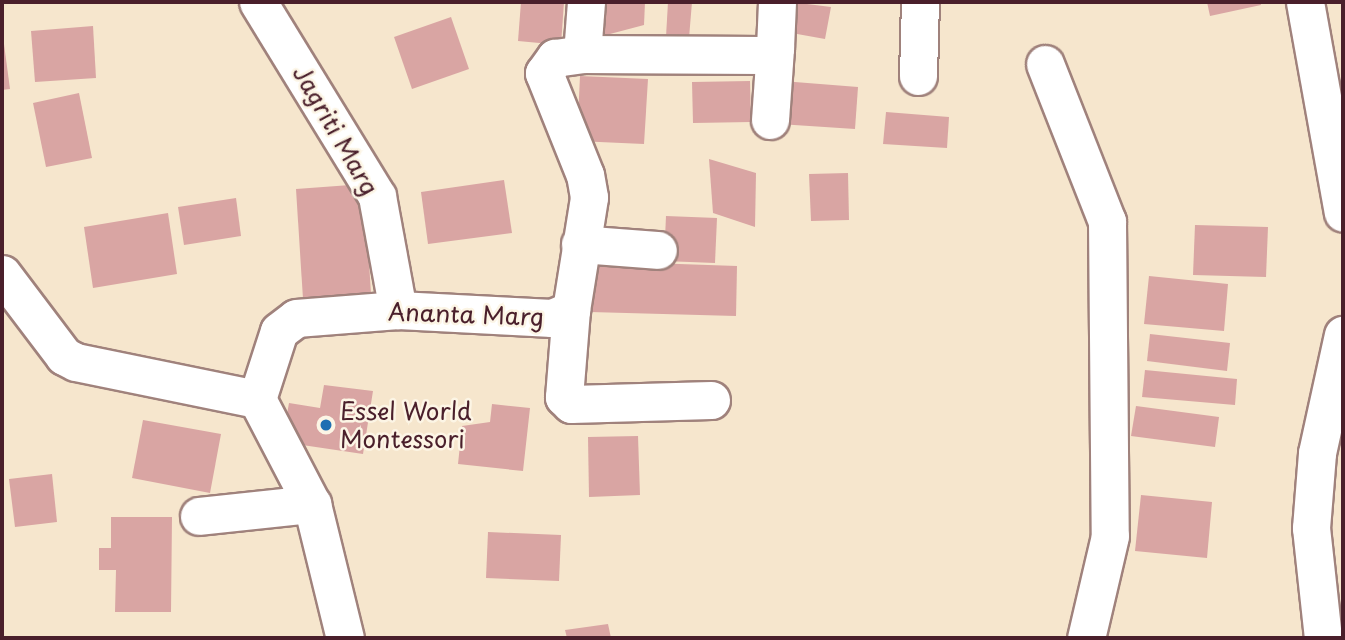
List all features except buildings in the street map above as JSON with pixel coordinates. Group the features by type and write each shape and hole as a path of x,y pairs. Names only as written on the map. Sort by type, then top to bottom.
{"street":[{"name":"Jagriti Marg","path":"258,2 377,196 398,310"},
{"path":"582,54 586,2"},
{"path":"770,120 778,2"},
{"path":"918,76 920,2"},
{"path":"1305,2 1343,213"},
{"name":"Ananta Marg","path":"257,399 279,331 296,318 398,310 552,318 571,310 588,187 544,73 555,58 582,54 745,56 763,55 775,48"},
{"path":"1045,64 1107,221 1110,536 1086,638"},
{"path":"580,244 658,250"},
{"path":"2,274 64,356 76,362 257,399 312,504 345,638"},
{"path":"571,310 562,383 564,397 571,404 711,400"},
{"path":"1323,638 1311,528 1317,453 1343,335"},
{"path":"199,516 312,504"}],"place":[{"name":"Essel World Montessori","path":"326,425"}]}
